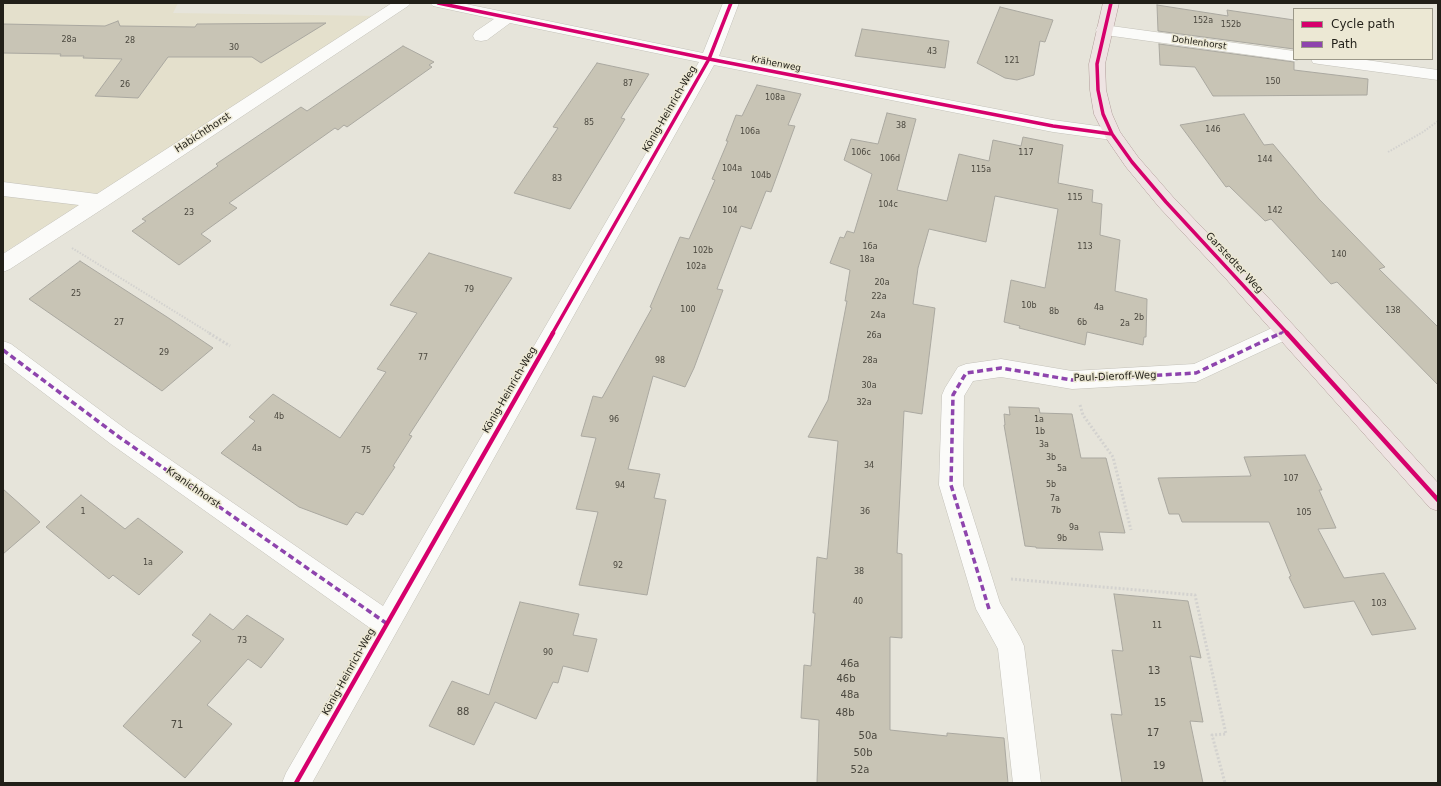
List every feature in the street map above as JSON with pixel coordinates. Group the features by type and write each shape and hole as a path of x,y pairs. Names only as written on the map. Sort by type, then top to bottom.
{"main road":[{"name":"Garstedter Weg","path":"1111,3 1097,64 1098,90 1103,114 1112,134 1132,162 1166,202 1438,500"}],"street":[{"name":"Habichthorst","path":"3,264 403,3"},
{"name":"Krähenweg","path":"438,3 709,59 1072,130 1112,134"},
{"name":"König-Heinrich-Weg","path":"296,783 709,59 731,3"},
{"path":"481,36 507,17"},
{"name":"Dohlenhorst","path":"1104,30 1293,56"},
{"path":"1326,60 1438,75"},
{"path":"3,189 100,201"},
{"name":"Paul-Dieroff-Weg","path":"1027,783 1011,646 989,609 951,485 953,395 966,373 1001,368 1072,380 1196,373 1285,331"},
{"name":"Kranichhorst","path":"3,350 119,437 386,624"}],"path":[{"path":"1388,152 1438,122"},
{"path":"49,234 230,346"},
{"path":"1072,380 1083,414 1113,457 1132,530"},
{"path":"978,576 1195,595 1226,734 1212,735 1225,783"}],"shaded area":[{"path":"3,3 178,3 173,13 380,16 3,253"}],"building":[{"path":"1157,5 1228,16 1227,10 1293,20 1293,49 1158,31"},
{"path":"1000,7 1053,20 1045,42 1040,41 1034,75 1017,80 1005,78 977,63"},
{"path":"118,21 120,26 195,27 197,24 326,23 261,63 252,57 168,57 138,98 95,96 122,59 60,56 61,54 3,53 3,24 105,26"},
{"path":"862,29 949,41 945,68 855,56"},
{"path":"1159,44 1294,62 1294,70 1368,79 1367,95 1213,96 1195,67 1160,65"},
{"path":"403,46 434,62 429,65 432,67 347,127 344,125 338,130 335,128 229,203 237,208 201,234 211,241 179,265 132,231 146,221 142,219 218,166 216,164 301,107 307,111"},
{"path":"597,63 649,74 621,118 625,119 570,209 514,193 558,128 553,127"},
{"path":"757,85 801,94 788,125 795,126 771,192 766,191 751,229 741,226 717,289 723,290 694,368 685,387 653,376 628,469 660,474 654,498 666,500 647,595 579,585 598,512 576,509 596,438 581,436 593,396 602,398 652,308 650,307 680,237 689,239 715,180 712,179 728,141 726,141 736,115 742,116"},
{"path":"887,113 916,119 897,190 947,201 959,154 989,161 993,140 1021,146 1023,137 1063,145 1058,183 1093,190 1092,202 1102,204 1100,235 1120,240 1115,291 1147,299 1146,337 1144,337 1143,345 1087,332 1085,345 1019,328 1020,326 1004,322 1011,280 1045,288 1058,209 995,196 986,242 929,229 918,268 913,304 935,308 922,414 904,411 897,553 902,554 902,638 890,637 890,730 947,736 947,733 1004,738 1008,783 817,783 819,720 801,718 804,665 811,666 817,557 827,559 838,441 808,437 828,400 847,301 845,301 850,270 830,263 840,237 844,238 847,231 854,233 872,174 844,160 851,139 878,144"},
{"path":"1244,114 1264,145 1273,144 1319,199 1385,267 1379,269 1438,327 1438,385 1337,282 1331,284 1271,219 1265,221 1229,186 1226,187 1180,125"},
{"path":"429,253 512,278 409,435 412,436 393,466 395,467 363,515 356,512 347,525 299,507 221,453 255,421 249,417 273,394 340,438 386,372 377,369 417,313 390,305"},
{"path":"80,261 213,348 162,391 29,299"},
{"path":"1009,407 1039,408 1040,413 1072,414 1081,458 1106,458 1125,533 1099,532 1103,550 1036,548 1025,546 1004,425 1004,414 1010,415"},
{"path":"1305,455 1322,490 1319,490 1336,528 1318,529 1344,578 1384,573 1416,629 1372,635 1354,601 1304,608 1289,577 1291,576 1269,522 1182,522 1179,514 1169,514 1158,478 1251,476 1244,457"},
{"path":"3,489 40,522 3,554"},
{"path":"81,495 125,529 138,518 183,552 139,595 113,575 109,579 46,527"},
{"path":"1114,594 1188,601 1201,658 1190,656 1203,722 1190,721 1203,783 1122,783 1111,714 1122,715 1112,650 1123,651"},
{"path":"520,602 579,614 573,635 597,639 588,672 563,666 558,683 553,682 536,719 495,702 474,745 429,726 452,681 489,695"},
{"path":"210,614 233,630 247,615 284,639 261,668 248,659 207,705 232,724 185,778 123,726 201,641 192,635"}],"marked path":[{"path":"989,609 951,485 953,395 966,373 1001,368 1072,380 1196,373 1285,331"},
{"path":"3,350 119,437 386,623"}],"cycle path":[{"path":"438,3 709,59 1053,126 1112,134"},
{"path":"296,783 709,59 731,3"},
{"path":"1111,3 1097,64 1098,90 1103,114 1112,134 1132,162 1166,202 1234,274 1438,500"}]}
